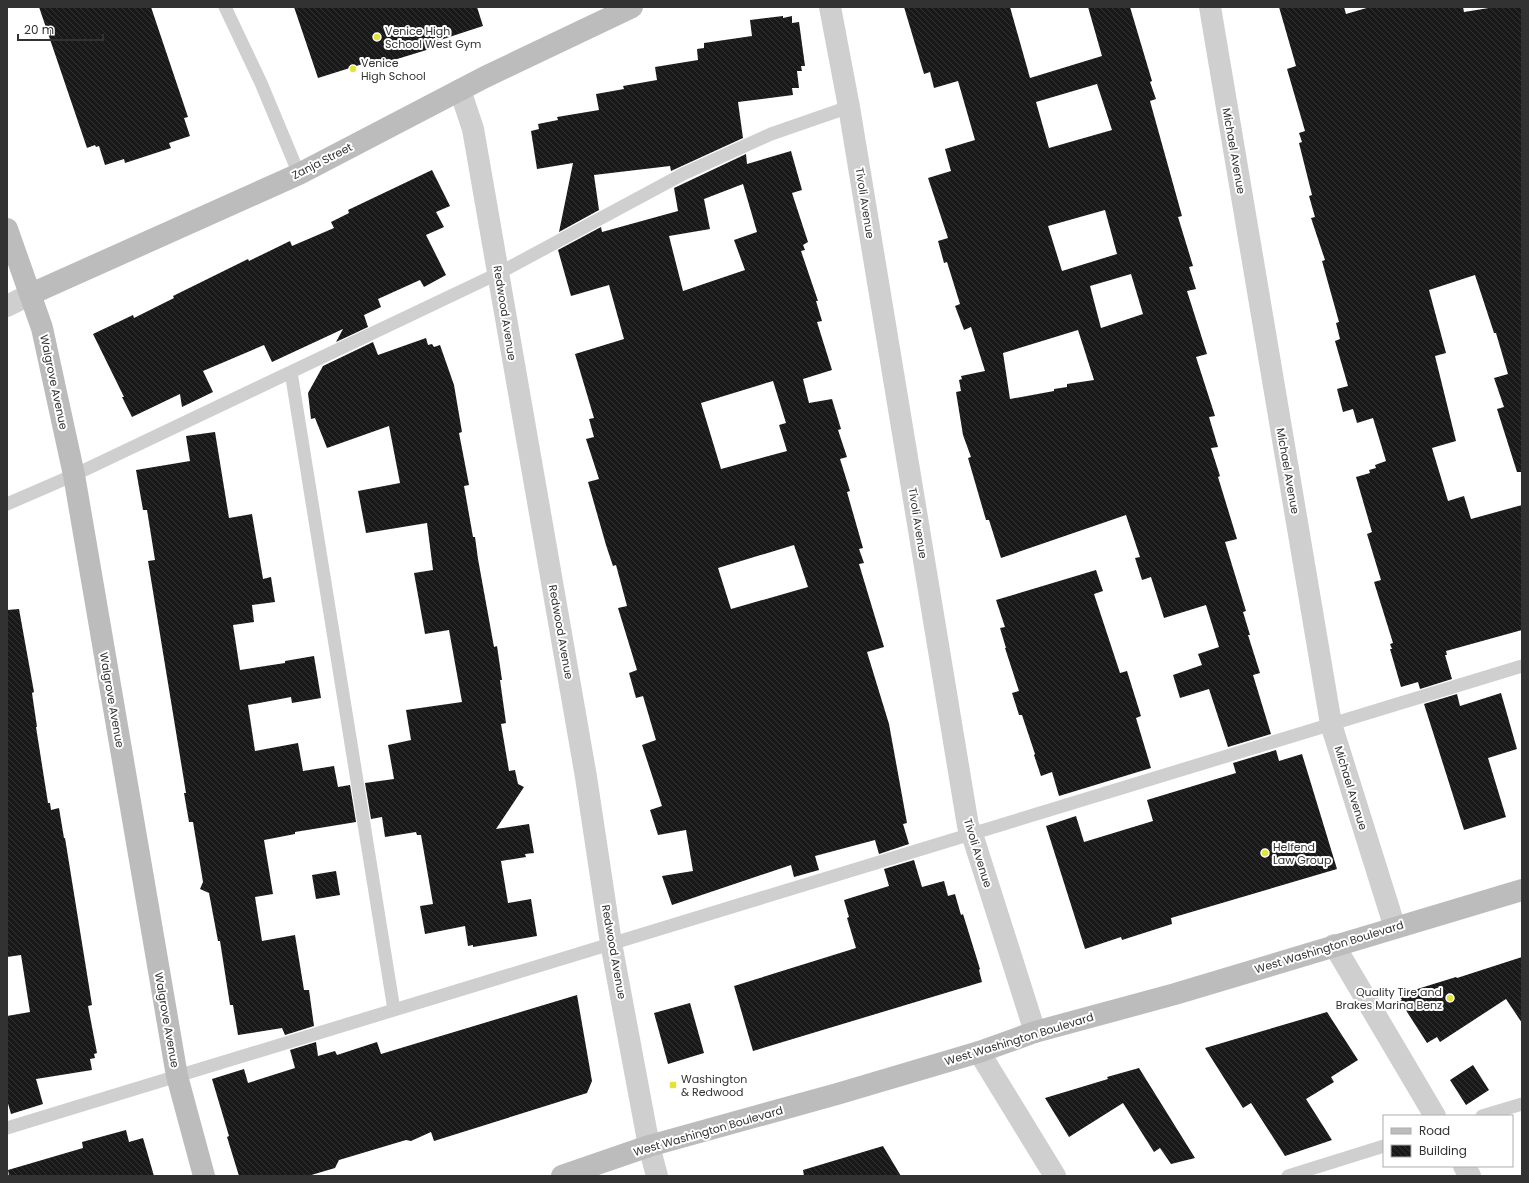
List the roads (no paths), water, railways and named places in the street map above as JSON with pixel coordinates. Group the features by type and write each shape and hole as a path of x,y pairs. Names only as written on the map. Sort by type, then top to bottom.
{"street":[{"name":"Zanja Street","path":"7,306 299,174 460,90 632,7"},
{"name":"Tivoli Avenue","path":"830,7 849,107 968,826 972,834 1035,1032"},
{"name":"Michael Avenue","path":"1210,7 1331,724 1395,928"},
{"name":"Redwood Avenue","path":"460,90 473,129 586,777 611,943 649,1146 657,1176"},
{"name":"Walgrove Avenue","path":"7,228 42,328 74,475 177,1076 204,1176"},
{"name":"West Washington Boulevard","path":"562,1176 649,1146 838,1094 979,1052 1035,1032 1175,994 1334,945 1522,890"},
{"path":"1334,945 1434,1115"},
{"path":"979,1052 1055,1176"},
{"path":"1465,1167 1470,1176"}],"lane":[{"path":"225,7 261,83 299,174"},
{"path":"7,504 74,475 499,273 684,174 771,134 849,107"},
{"path":"291,372 394,1010"},
{"path":"7,1128 1522,666"},
{"path":"1485,1115 1522,1104"},
{"path":"1288,1176 1383,1146"}],"place":[{"name":"Venice High School West Gym","path":"377,37"},
{"name":"Venice High School","path":"353,69"},
{"name":"Helfend Law Group","path":"1265,853"},
{"name":"Quality Tire and Brakes Marina Benz","path":"1450,998"},
{"name":"Washington & Redwood","path":"673,1085"}]}
